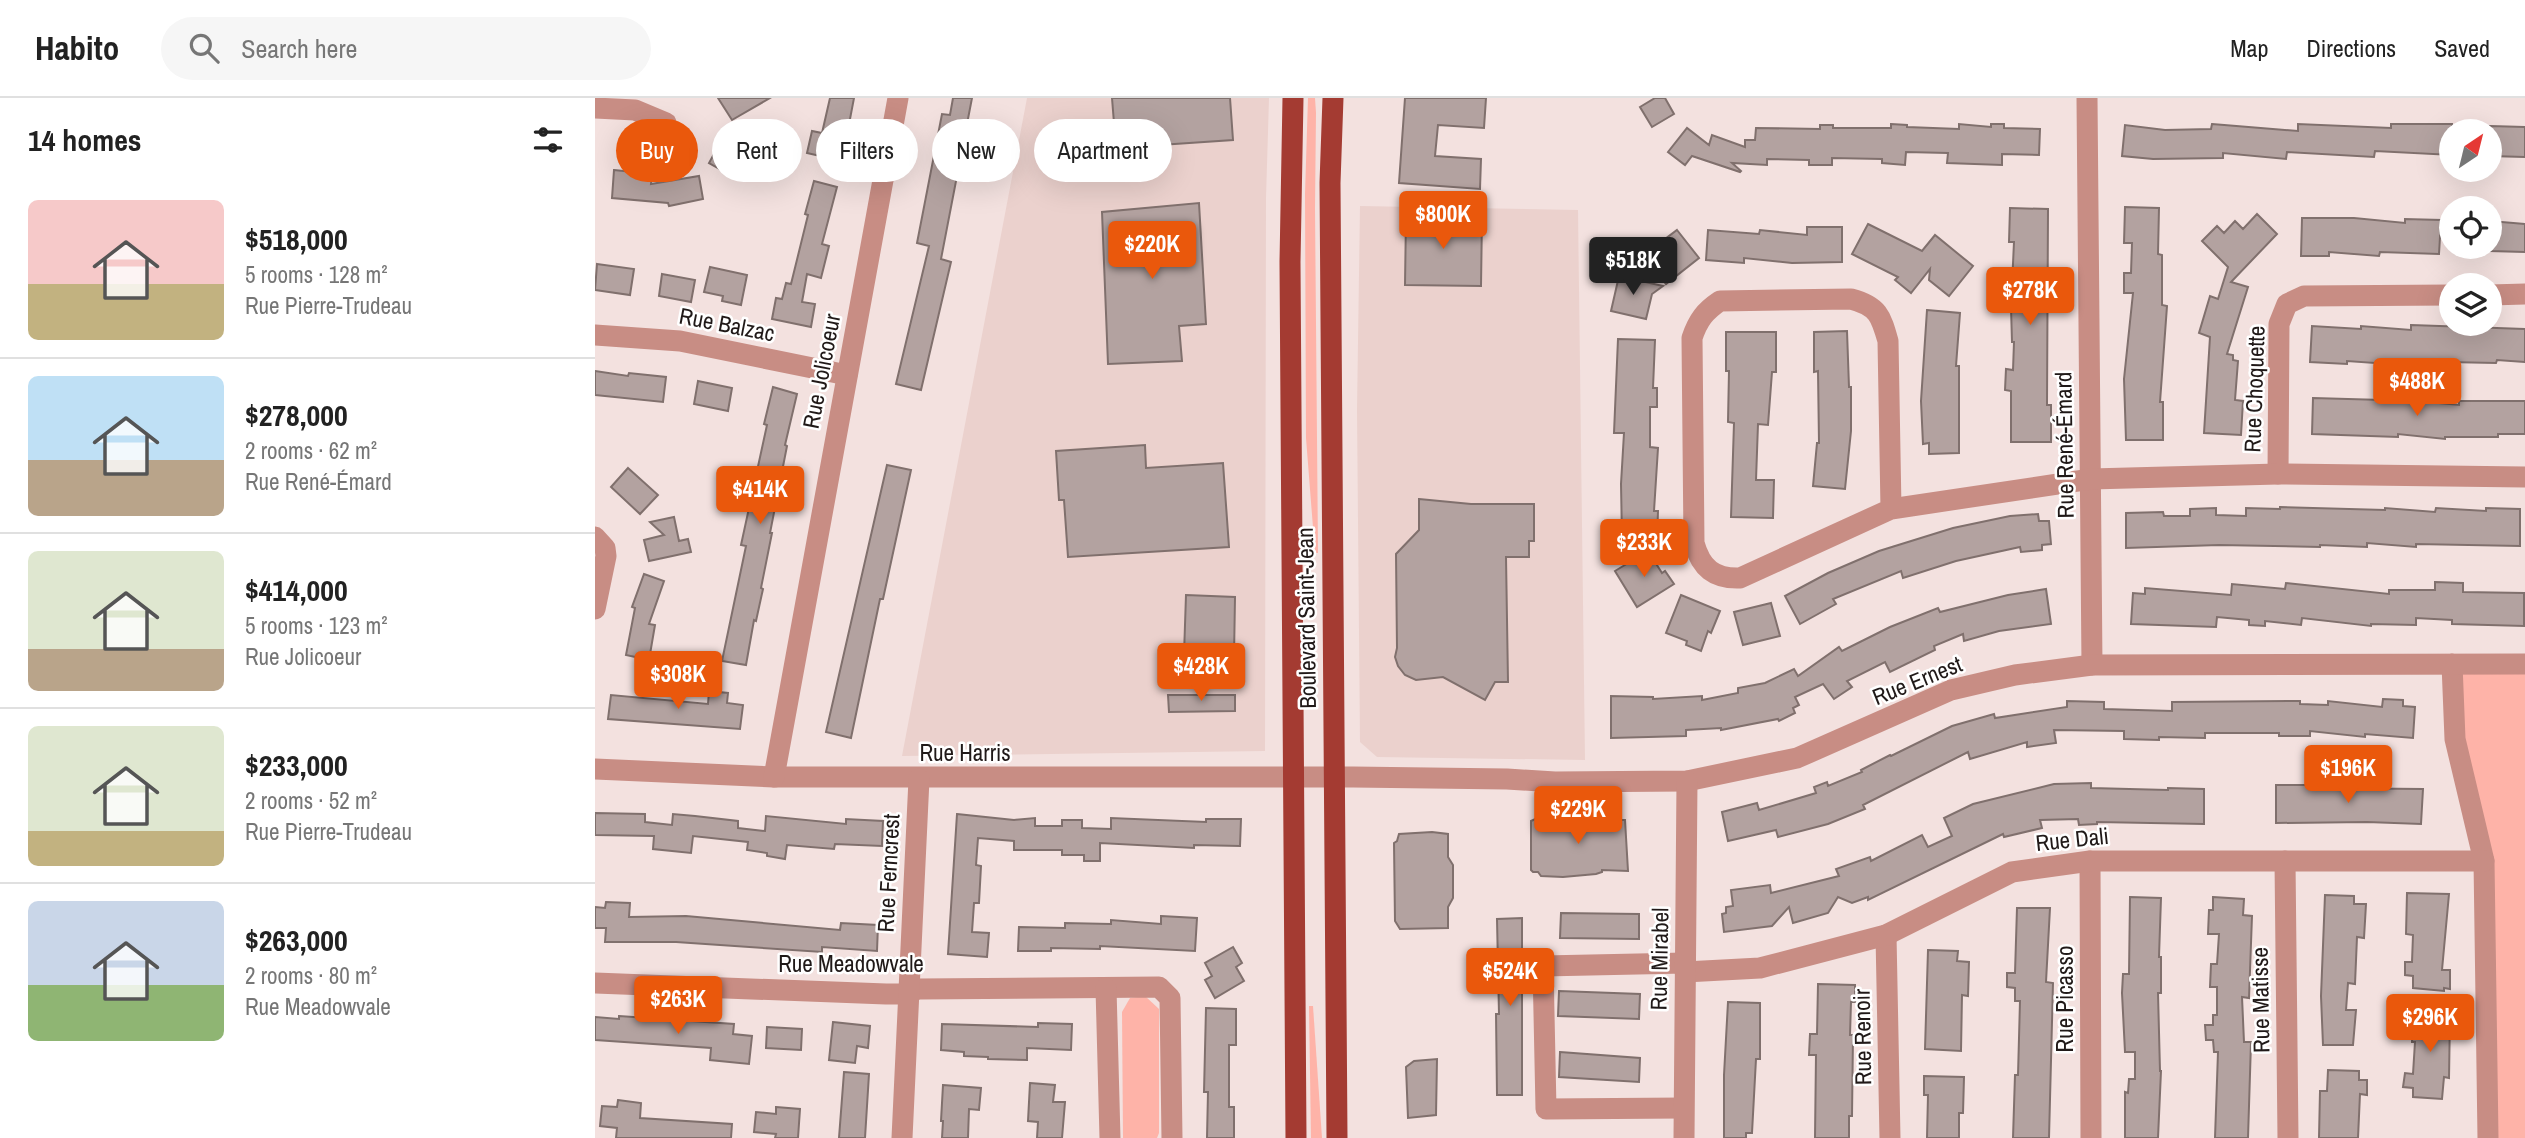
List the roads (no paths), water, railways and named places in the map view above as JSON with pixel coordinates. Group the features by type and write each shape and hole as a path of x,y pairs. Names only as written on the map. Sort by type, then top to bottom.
{"main road":[{"name":"Boulevard Saint-Jean","path":"1293,98 1290,287 1296,1138"},
{"name":"Boulevard Saint-Jean","path":"1333,98 1329,183 1337,1138"}],"street":[{"name":"Rue Jolicoeur","path":"774,777 898,98"},
{"name":"Rue René-Émard","path":"2087,98 2092,665"},
{"path":"595,108 635,110 658,119"},
{"name":"Rue Choquette","path":"2278,474 2279,324 2287,304 2304,296 2439,295"},
{"path":"2502,295 2525,295"},
{"name":"Rue Choquette","path":"1891,509 1888,341 1881,317 1868,304 1851,299 1720,301 1706,310 1697,323 1692,338 1693,509 1698,558 1709,570 1723,578 1740,578 1891,509 2091,479 2278,474 2525,477"},
{"name":"Rue Balzac","path":"595,335 680,341 847,374"},
{"path":"595,537 605,548 606,556 598,580 595,609"},
{"path":"2452,664 2455,739 2484,861 2488,1138"},
{"name":"Rue Ernest","path":"1335,778 1507,779 1555,782 1687,781 1797,758 1951,690 2015,675 2092,665 2525,664"},
{"name":"Rue Harris","path":"595,769 774,777 919,779 1335,778"},
{"name":"Rue Ferncrest","path":"902,1138 919,779"},
{"name":"Rue Mirabel","path":"1684,1138 1687,781"},
{"name":"Rue Dali","path":"1683,1108 1546,1109 1543,966 1760,968 1886,935 2012,872 2090,860 2484,861"},
{"name":"Rue Picasso","path":"2090,860 2091,1138"},
{"name":"Rue Matisse","path":"2285,861 2288,1138"},
{"name":"Rue Renoir","path":"1886,935 1890,1138"},
{"name":"Rue Meadowvale","path":"595,983 886,994 919,989 1159,987 1170,998 1172,1138"},
{"path":"1106,988 1109,1138"}]}
